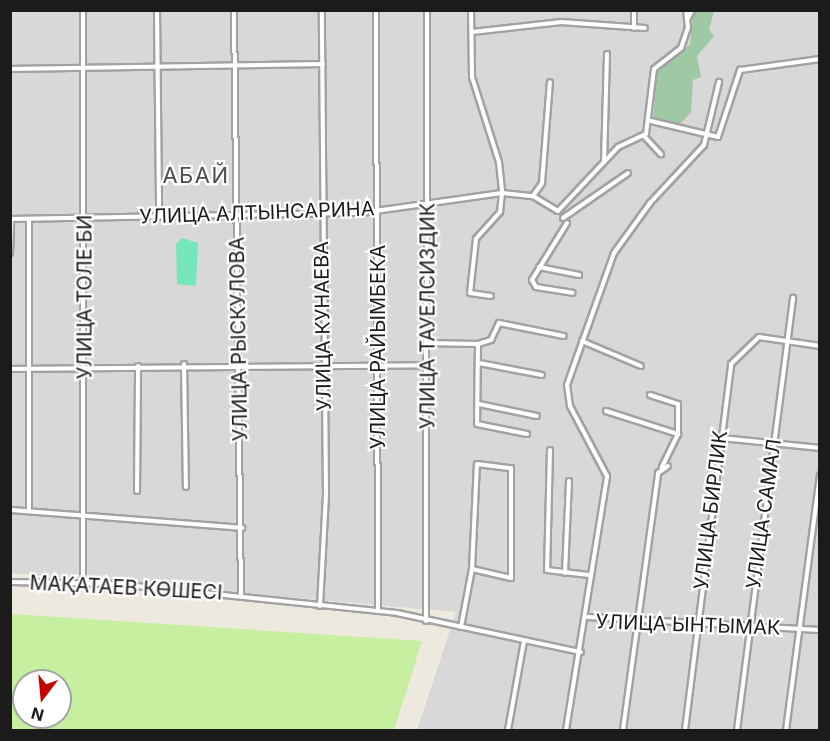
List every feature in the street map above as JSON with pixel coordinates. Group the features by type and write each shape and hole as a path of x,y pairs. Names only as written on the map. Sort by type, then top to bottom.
{"street":[{"name":"УЛИЦА ТОЛЕ БИ","path":"83,10 85,218 83,584"},
{"path":"157,10 159,216"},
{"name":"УЛИЦА РЫСКУЛОВА","path":"234,10 242,528 241,596"},
{"name":"УЛИЦА КУНАЕВА","path":"320,606 326,505 323,366 322,10"},
{"name":"УЛИЦА РАЙЫМБЕКА","path":"376,10 378,611"},
{"name":"УЛИЦА ТАУЕЛСИЗДИК","path":"426,621 427,10"},
{"path":"471,10 472,77 499,162 502,193 500,212 476,239 470,295 491,297"},
{"path":"634,10 634,28"},
{"path":"686,10 687,19"},
{"path":"605,163 618,147 644,136 651,121 654,69 681,48 687,19 692,10"},
{"path":"472,32 561,22 645,28"},
{"path":"605,163 607,54"},
{"path":"651,121 722,136 740,70 819,59"},
{"path":"10,69 323,64"},
{"path":"533,196 542,183 550,82"},
{"path":"588,617 589,576 607,476 566,396 582,341 614,253 650,203 700,151 707,134 719,82"},
{"path":"644,136 661,154"},
{"name":"УЛИЦА АЛТЫНСАРИНА","path":"11,219 236,213 322,214 377,211 502,193 533,196 564,209 605,163"},
{"path":"563,218 628,173"},
{"path":"10,253 11,219"},
{"path":"29,219 29,511"},
{"path":"567,223 532,280 536,287 573,293"},
{"path":"539,267 579,275"},
{"name":"УЛИЦА САМАЛ","path":"737,730 794,298"},
{"path":"427,343 478,344 491,340 499,323 564,336"},
{"name":"УЛИЦА БИРЛИК","path":"685,730 731,364 759,338 789,341"},
{"path":"582,341 641,366"},
{"path":"789,341 819,346"},
{"path":"478,344 477,424 527,434"},
{"path":"10,369 239,363 323,366 428,365"},
{"path":"479,363 542,375"},
{"path":"184,364 186,487"},
{"path":"137,491 138,365"},
{"path":"623,730 662,468 678,434 678,404 651,395"},
{"path":"478,404 537,416"},
{"path":"606,411 678,434"},
{"path":"721,438 819,448"},
{"path":"550,450 547,570 589,576"},
{"path":"461,627 472,569 477,464 512,468 512,578 472,569"},
{"path":"662,468 668,466"},
{"path":"786,730 819,475"},
{"path":"565,573 569,481"},
{"path":"10,510 85,513 242,528"},
{"name":"МАҚАТАЕВ КӨШЕСІ","path":"10,582 83,584 241,596 378,611 580,652"},
{"name":"УЛИЦА ЫНТЫМАК","path":"566,730 588,617 819,630"},
{"path":"508,730 524,641"}],"shaded area":[{"name":"АБАЙ","path":"10,11 819,11 819,730 417,730 456,612 11,573"}],"green space":[{"path":"694,11 714,11 709,30 714,36 697,56 701,77 693,80 691,112 679,125 653,120 657,73 690,44"},
{"path":"182,238 198,243 196,286 177,284 176,244"},
{"path":"11,614 422,641 394,730 11,730"}],"district":[{"name":"АБАЙ","path":"196,176"}]}
